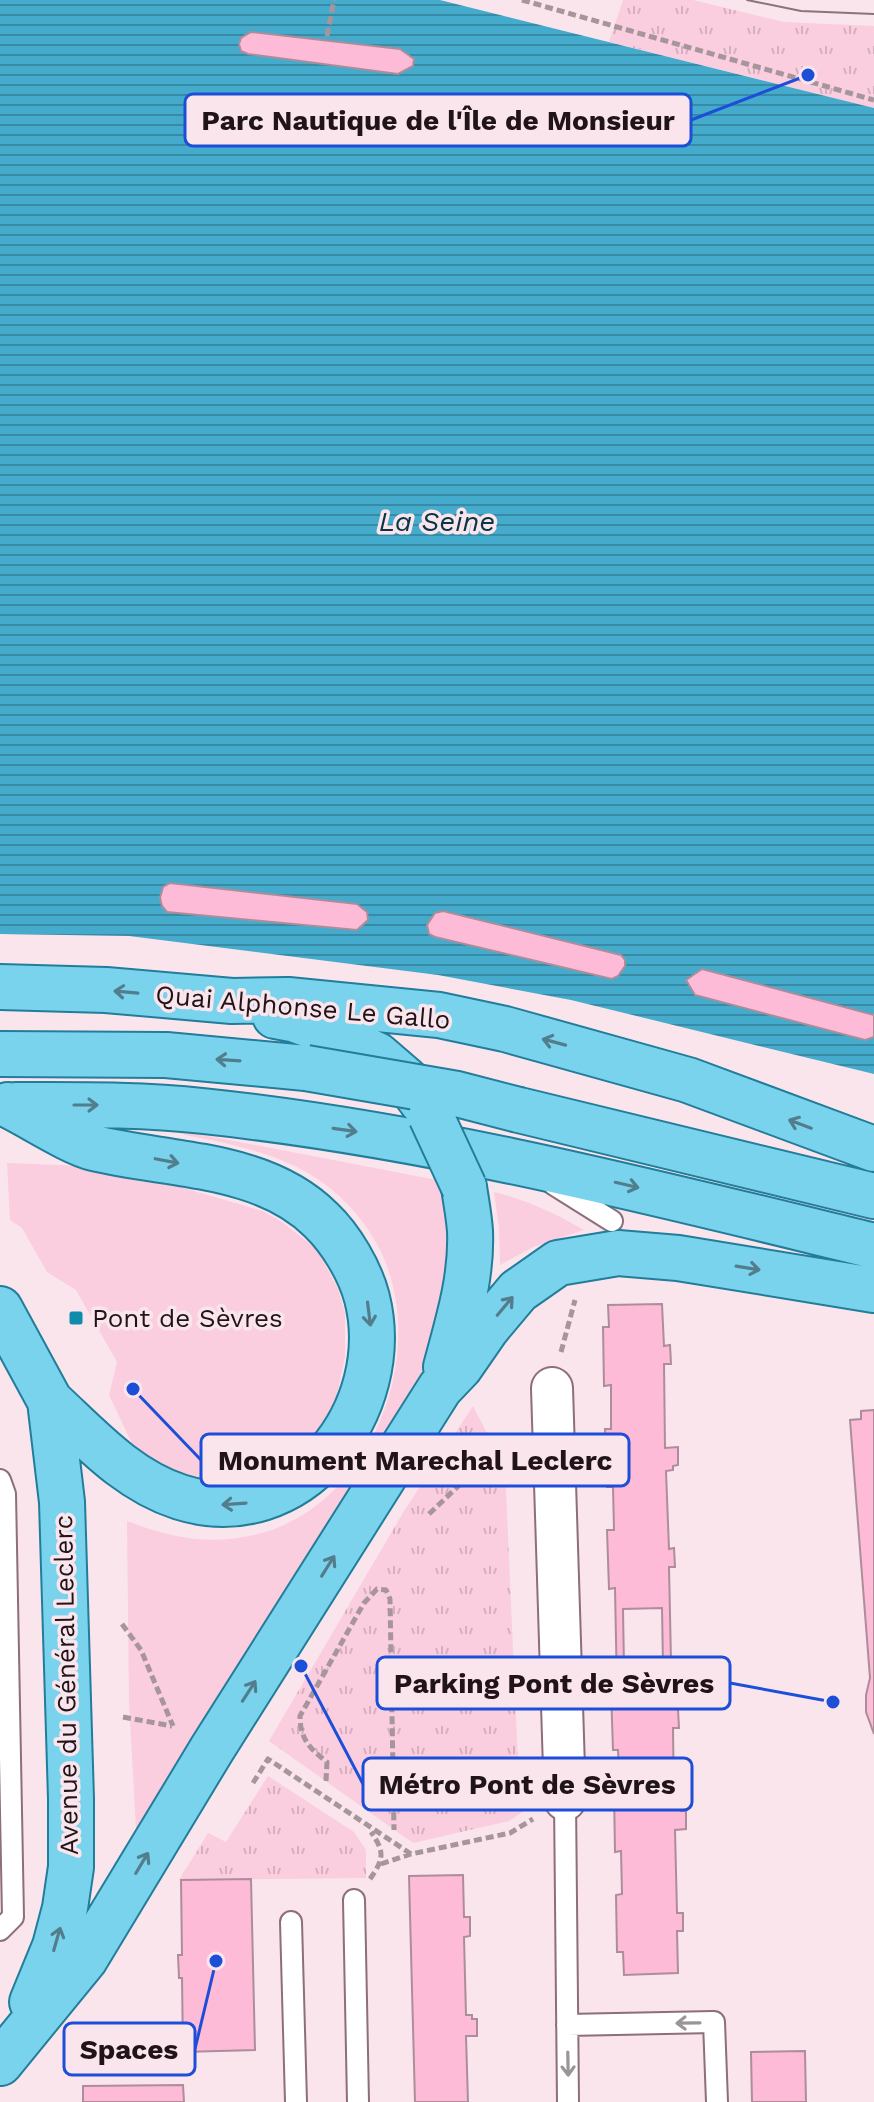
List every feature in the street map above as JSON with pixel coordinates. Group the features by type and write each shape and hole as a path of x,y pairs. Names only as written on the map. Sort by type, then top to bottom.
{"main road":[{"name":"Quai Alphonse Le Gallo","path":"0,987 106,990 232,1001 288,1000 439,1015 505,1029 688,1080 874,1149"},
{"path":"232,1001 263,1014 296,1020 323,1030 377,1055 406,1080 476,1171 469,1269 463,1306 440,1388"},
{"path":"0,1054 166,1055 306,1068 457,1094 874,1196"},
{"path":"50,1401 120,1466 165,1492 204,1503 230,1505 271,1497 309,1473 329,1453 355,1414 370,1362 371,1330 367,1297 356,1270 339,1243 322,1220 297,1200 243,1177 91,1148 8,1105 129,1105 202,1111 401,1138 476,1171 636,1187 874,1246"},
{"path":"0,2061 85,1959 204,1762 440,1388 460,1367 518,1291 558,1263 618,1253 678,1258 874,1290"},
{"name":"Avenue du Général Leclerc","path":"0,1309 50,1401 62,1502 71,1799 71,1867 55,1946 28,2010 0,2061"}],"street":[{"path":"552,1388 565,1800"}],"lane":[{"path":"476,1171 523,1167 612,1221"},
{"path":"0,1480 5,1494 13,1917 0,1930"},
{"path":"565,1800 568,2102"},
{"path":"354,1900 358,2102"},
{"path":"291,1922 296,2102"},
{"path":"567,2025 714,2022 717,2102"}],"path":[{"path":"327,36 334,0"},
{"path":"522,0 874,100"},
{"path":"552,1388 575,1299"},
{"path":"429,1514 496,1450"},
{"path":"326,1781 327,1762 309,1748 300,1731 300,1716 364,1603 377,1589 386,1590 390,1599 394,1830"},
{"path":"122,1624 141,1650 173,1726"},
{"path":"123,1717 173,1726 185,1733"},
{"path":"253,1783 268,1759 411,1854"},
{"path":"354,1900 381,1864 411,1854 510,1833 565,1800"},
{"path":"368,1828 381,1847 381,1864"}],"green space":[{"path":"623,0 693,0 784,22 874,26 874,108 609,42"},
{"path":"172,1129 442,1181 453,1243 445,1306 418,1384 198,1740 136,1828 129,1704 127,1521 175,1536 207,1540 258,1534 300,1517 336,1488 364,1452 385,1409 396,1363 398,1317 389,1272 369,1231 354,1211 321,1181 283,1161"},
{"path":"7,1163 82,1166 145,1177 263,1211 317,1249 338,1289 345,1313 345,1357 336,1399 325,1421 298,1453 263,1477 196,1487 136,1452 109,1395 117,1362 76,1290 47,1272 22,1228 10,1220"},
{"path":"494,1192 540,1208 584,1230 533,1247 500,1265"},
{"path":"473,1406 505,1468 519,1784 542,1799 509,1821 413,1843 269,1741 404,1511"},
{"path":"268,1776 354,1832 366,1850 366,1878 179,1880 208,1833 226,1842"}],"water":[{"name":"La Seine","path":"0,0 440,0 874,108 874,1074 571,1000 438,975 129,936 0,934"}],"building":[{"path":"251,32 400,49 414,59 413,66 398,74 248,54 241,51 239,44 241,38"},
{"path":"170,883 357,904 367,912 368,920 357,930 167,912 160,898 163,887"},
{"path":"443,911 621,955 625,966 612,979 435,937 429,934 427,925 435,913"},
{"path":"702,969 874,1015 874,1037 865,1040 695,995 686,980"},
{"path":"662,1304 664,1346 670,1345 671,1364 664,1364 665,1448 678,1447 678,1465 666,1471 669,1549 674,1548 675,1567 669,1567 672,1709 678,1709 679,1728 673,1728 674,1807 686,1811 686,1829 675,1830 677,1913 683,1913 683,1931 677,1931 678,1973 624,1975 623,1952 617,1952 616,1895 622,1894 621,1851 615,1852 614,1792 620,1792 618,1750 613,1750 611,1691 617,1691 615,1588 609,1589 607,1530 614,1530 613,1487 607,1487 605,1429 611,1429 611,1385 604,1386 603,1327 609,1327 608,1305","holes":["662,1608 663,1666 624,1668 623,1609"]},
{"path":"874,1410 874,1734 866,1712 870,1678 850,1420 861,1419 861,1411"},
{"path":"463,1875 464,1917 470,1917 470,1936 464,1937 466,2015 477,2019 477,2036 466,2036 468,2102 415,2102 409,1876"},
{"path":"251,1879 255,2050 183,2052 182,1978 179,1978 178,1955 182,1955 181,1880"},
{"path":"805,2051 806,2102 752,2102 751,2052"},
{"path":"183,2085 184,2102 83,2102 83,2086"}],"tram line":[{"path":"747,0 801,11 874,14"}],"place":[{"name":"Parc Nautique de l'Île de Monsieur","path":"808,75"},
{"name":"Pont de Sèvres","path":"76,1318"},
{"name":"Monument Marechal Leclerc","path":"133,1389"},
{"name":"Métro Pont de Sèvres","path":"301,1666"},
{"name":"Parking Pont de Sèvres","path":"833,1702"},
{"name":"Spaces","path":"216,1961"}]}
